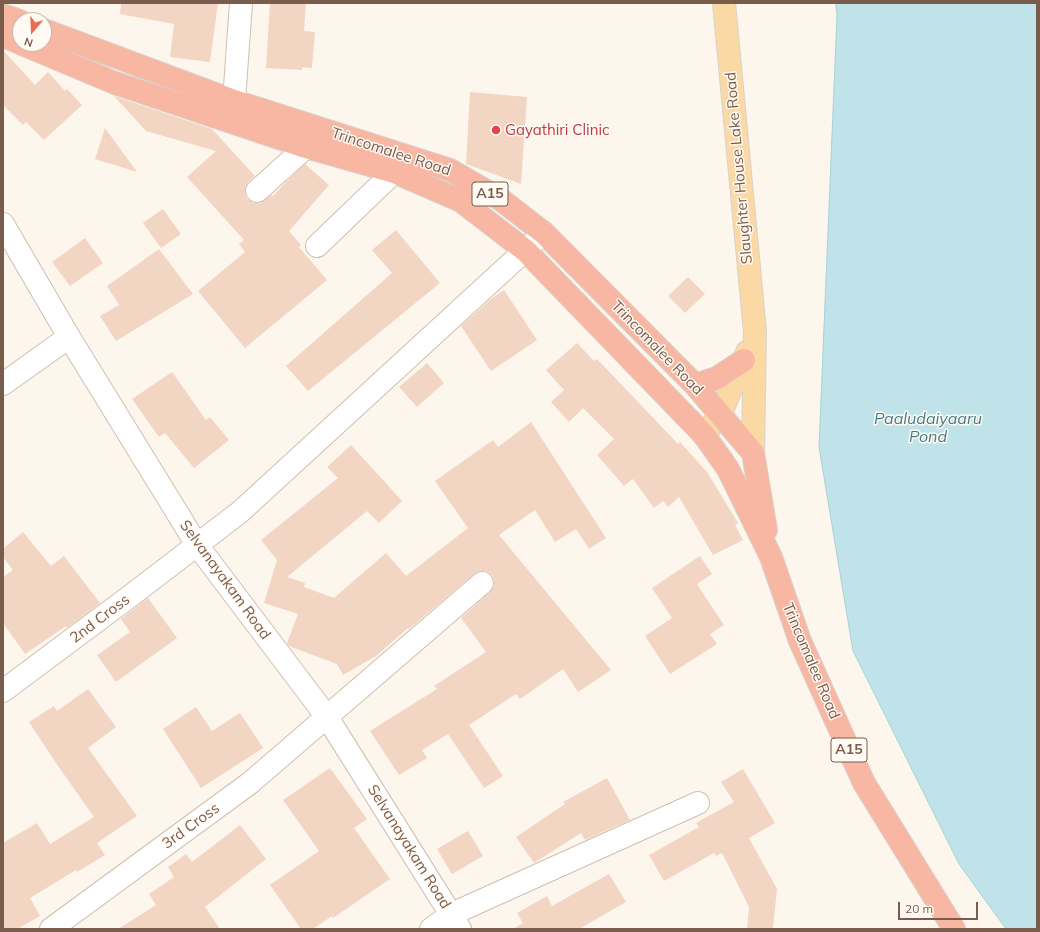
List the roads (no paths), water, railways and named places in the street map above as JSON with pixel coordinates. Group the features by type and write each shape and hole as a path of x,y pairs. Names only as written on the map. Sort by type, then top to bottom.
{"highway":[{"name":"Trincomalee Road","path":"52,33 234,101 450,170 500,199 544,233 695,385 752,453 771,557"},
{"name":"Trincomalee Road","path":"40,52 115,83 306,147 394,172 461,201 526,251 704,435 728,469 771,557 800,641 864,782 954,929"},
{"path":"695,385 717,378 744,360"}],"main road":[{"name":"Slaughter House Lake Road","path":"724,3 755,332 752,453"},
{"name":"Slaughter House Lake Road","path":"704,435 720,415 755,332"}],"street":[{"path":"234,101 241,3"},
{"path":"257,191 306,147"},
{"path":"317,246 394,172"},
{"name":"Selvanayakam Road","path":"3,224 69,337 197,545 327,717 456,921"},
{"name":"2nd Cross","path":"3,691 240,512 544,233"},
{"path":"3,384 69,337"},
{"name":"3rd Cross","path":"51,929 250,783 482,583"},
{"path":"431,929 456,921 698,803"}],"water":[{"name":"Paaludaiyaaru Pond","path":"836,3 1037,3 1037,929 1006,929 959,864 853,651 819,447 837,15"}],"place":[{"name":"Gayathiri Clinic","path":"496,130"}]}
